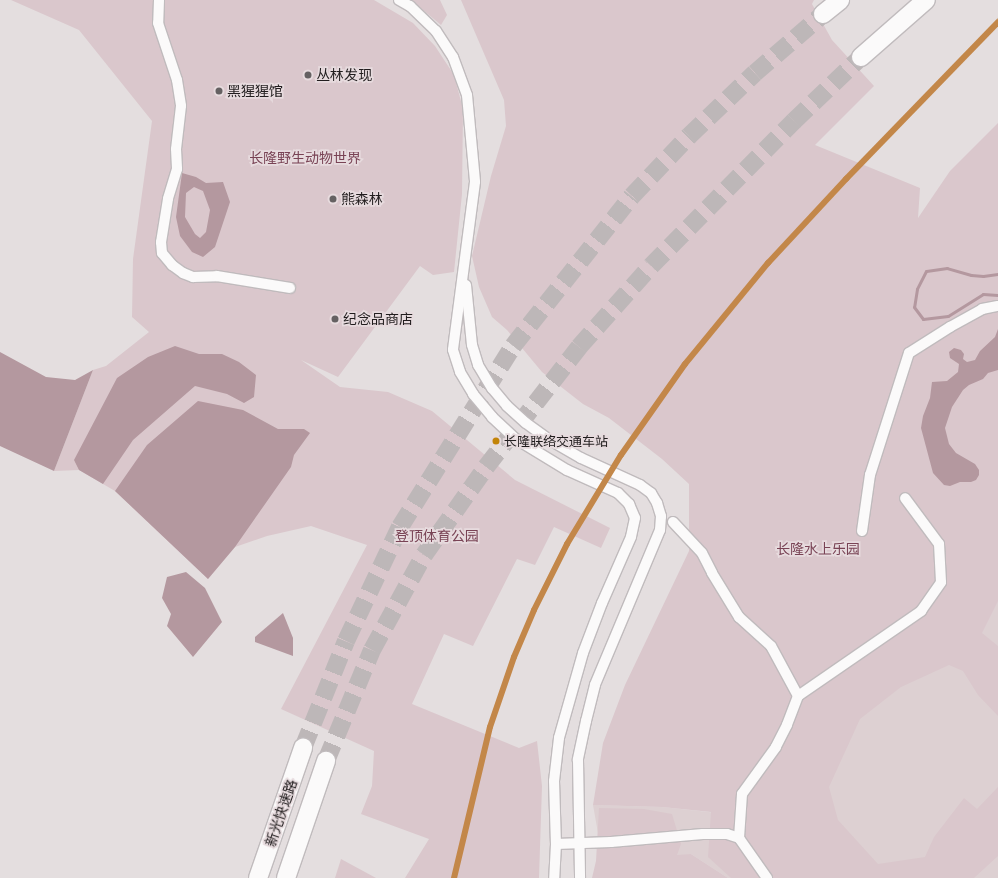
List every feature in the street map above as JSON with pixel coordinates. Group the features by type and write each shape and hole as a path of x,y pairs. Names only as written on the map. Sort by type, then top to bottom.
{"highway":[{"path":"823,14 840,0"},
{"path":"861,57 926,0"},
{"name":"新光快速路","path":"258,878 303,748"},
{"name":"新光快速路","path":"286,878 326,761"}],"street":[{"path":"159,0 158,23 177,80 181,106 176,149 177,169 168,199 161,242 162,253 172,265 183,273 194,277 217,276 290,288"},
{"path":"399,0 410,6 436,31 453,57 467,95 475,182 454,350 460,372 473,394 492,417 516,439 567,470 618,493 629,504 635,518 632,537 602,603 583,653 559,738 554,781 556,844 554,878"},
{"path":"464,271 472,345 478,365 492,388 512,410 548,439 581,458 640,485 651,493 657,503 661,516 660,530 598,678 586,721 578,760 580,878"},
{"path":"862,531 870,475 909,353 982,309 998,306"},
{"path":"739,838 742,794 776,747 787,725 798,696 921,611 941,582 939,544 905,498"},
{"path":"673,522 702,553 712,573 739,617 771,646 798,696"},
{"path":"556,844 579,844 703,834 727,834 739,838 767,878"}],"shaded area":[{"path":"182,173 196,177 206,183 223,182 230,202 215,247 203,257 192,252 180,236 176,217","holes":["194,187 203,191 210,210 206,232 200,238 195,234 185,217 186,193"]},
{"path":"998,329 998,370 988,373 983,379 969,385 963,390 952,407 945,428 949,444 956,453 975,464 979,470 979,475 976,480 971,482 960,482 950,486 944,485 933,473 921,428 923,416 930,398 932,382 947,381 958,372 959,364 950,358 949,352 954,348 961,350 964,354 963,359 967,362 975,360 980,351 995,337"},
{"path":"175,346 199,354 222,354 239,362 256,375 254,397 244,403 227,394 195,386 133,440 103,484 79,470 74,460 117,378 148,357"},
{"path":"0,352 46,377 75,380 93,370 54,471 0,446"},
{"path":"198,401 243,410 278,429 304,429 310,433 294,455 291,467 235,547 208,579 115,491 147,445"},
{"path":"998,536 998,878 728,878 691,854 606,878 593,805 662,807 727,814"},
{"path":"186,572 205,588 222,622 193,657 167,626 171,614 162,598 167,577"},
{"path":"283,613 293,638 293,656 255,642 255,637"}],"green space":[{"path":"11,0 374,0 413,23 435,46 454,75 463,109 462,194 454,272 433,275 420,266 338,377 301,360 340,387 388,392 432,411 515,480 610,528 601,548 554,527 535,565 517,559 473,646 444,634 412,704 519,748 537,741 542,786 539,878 405,878 429,839 361,814 372,786 374,751 281,709 367,545 311,526 267,536 235,547 208,579 115,491 79,470 54,471 93,370 106,366 149,332 132,317 133,259 152,121 79,30"},
{"path":"411,0 440,0 447,15 441,25"},
{"name":"长隆水上乐园","path":"461,0 814,0 812,4 832,40 874,86 815,145 920,188 918,218 950,171 998,123 998,601 982,633 998,646 998,716 978,695 963,671 949,665 901,687 860,719 829,787 838,820 878,864 925,857 934,837 964,798 977,809 998,787 998,856 974,878 731,878 708,857 711,812 662,807 593,805 603,743 625,685 689,551 689,484 662,459 609,418 583,404 542,372 507,330 492,317 479,287 472,256 491,176 506,126 504,100"},
{"path":"599,808 644,809 672,814 681,844 677,855 691,854 728,878 592,878 596,861"},
{"path":"341,859 376,878 335,878"}],"waterway":[{"path":"998,274 983,276 971,275 947,268 926,271 917,289 914,307 923,319 948,316 983,294 998,295"}],"tunnel":[{"path":"303,748 346,641 400,527 513,346 632,196 689,136 755,73 823,14"},
{"path":"326,761 372,650 424,555 486,467 579,347 651,266 794,121 861,57"}],"transit line":[{"path":"454,878 490,727 514,657 534,610 567,544 621,455 685,364 768,263 846,179 998,22"}],"place":[{"name":"丛林发现","path":"308,75"},
{"name":"黑猩猩馆","path":"219,91"},
{"name":"熊森林","path":"333,199"},
{"name":"纪念品商店","path":"335,319"},
{"name":"长隆联络交通车站","path":"496,441"}],"park label":[{"name":"长隆野生动物世界","path":"305,158"},
{"name":"登顶体育公园","path":"437,536"}]}
